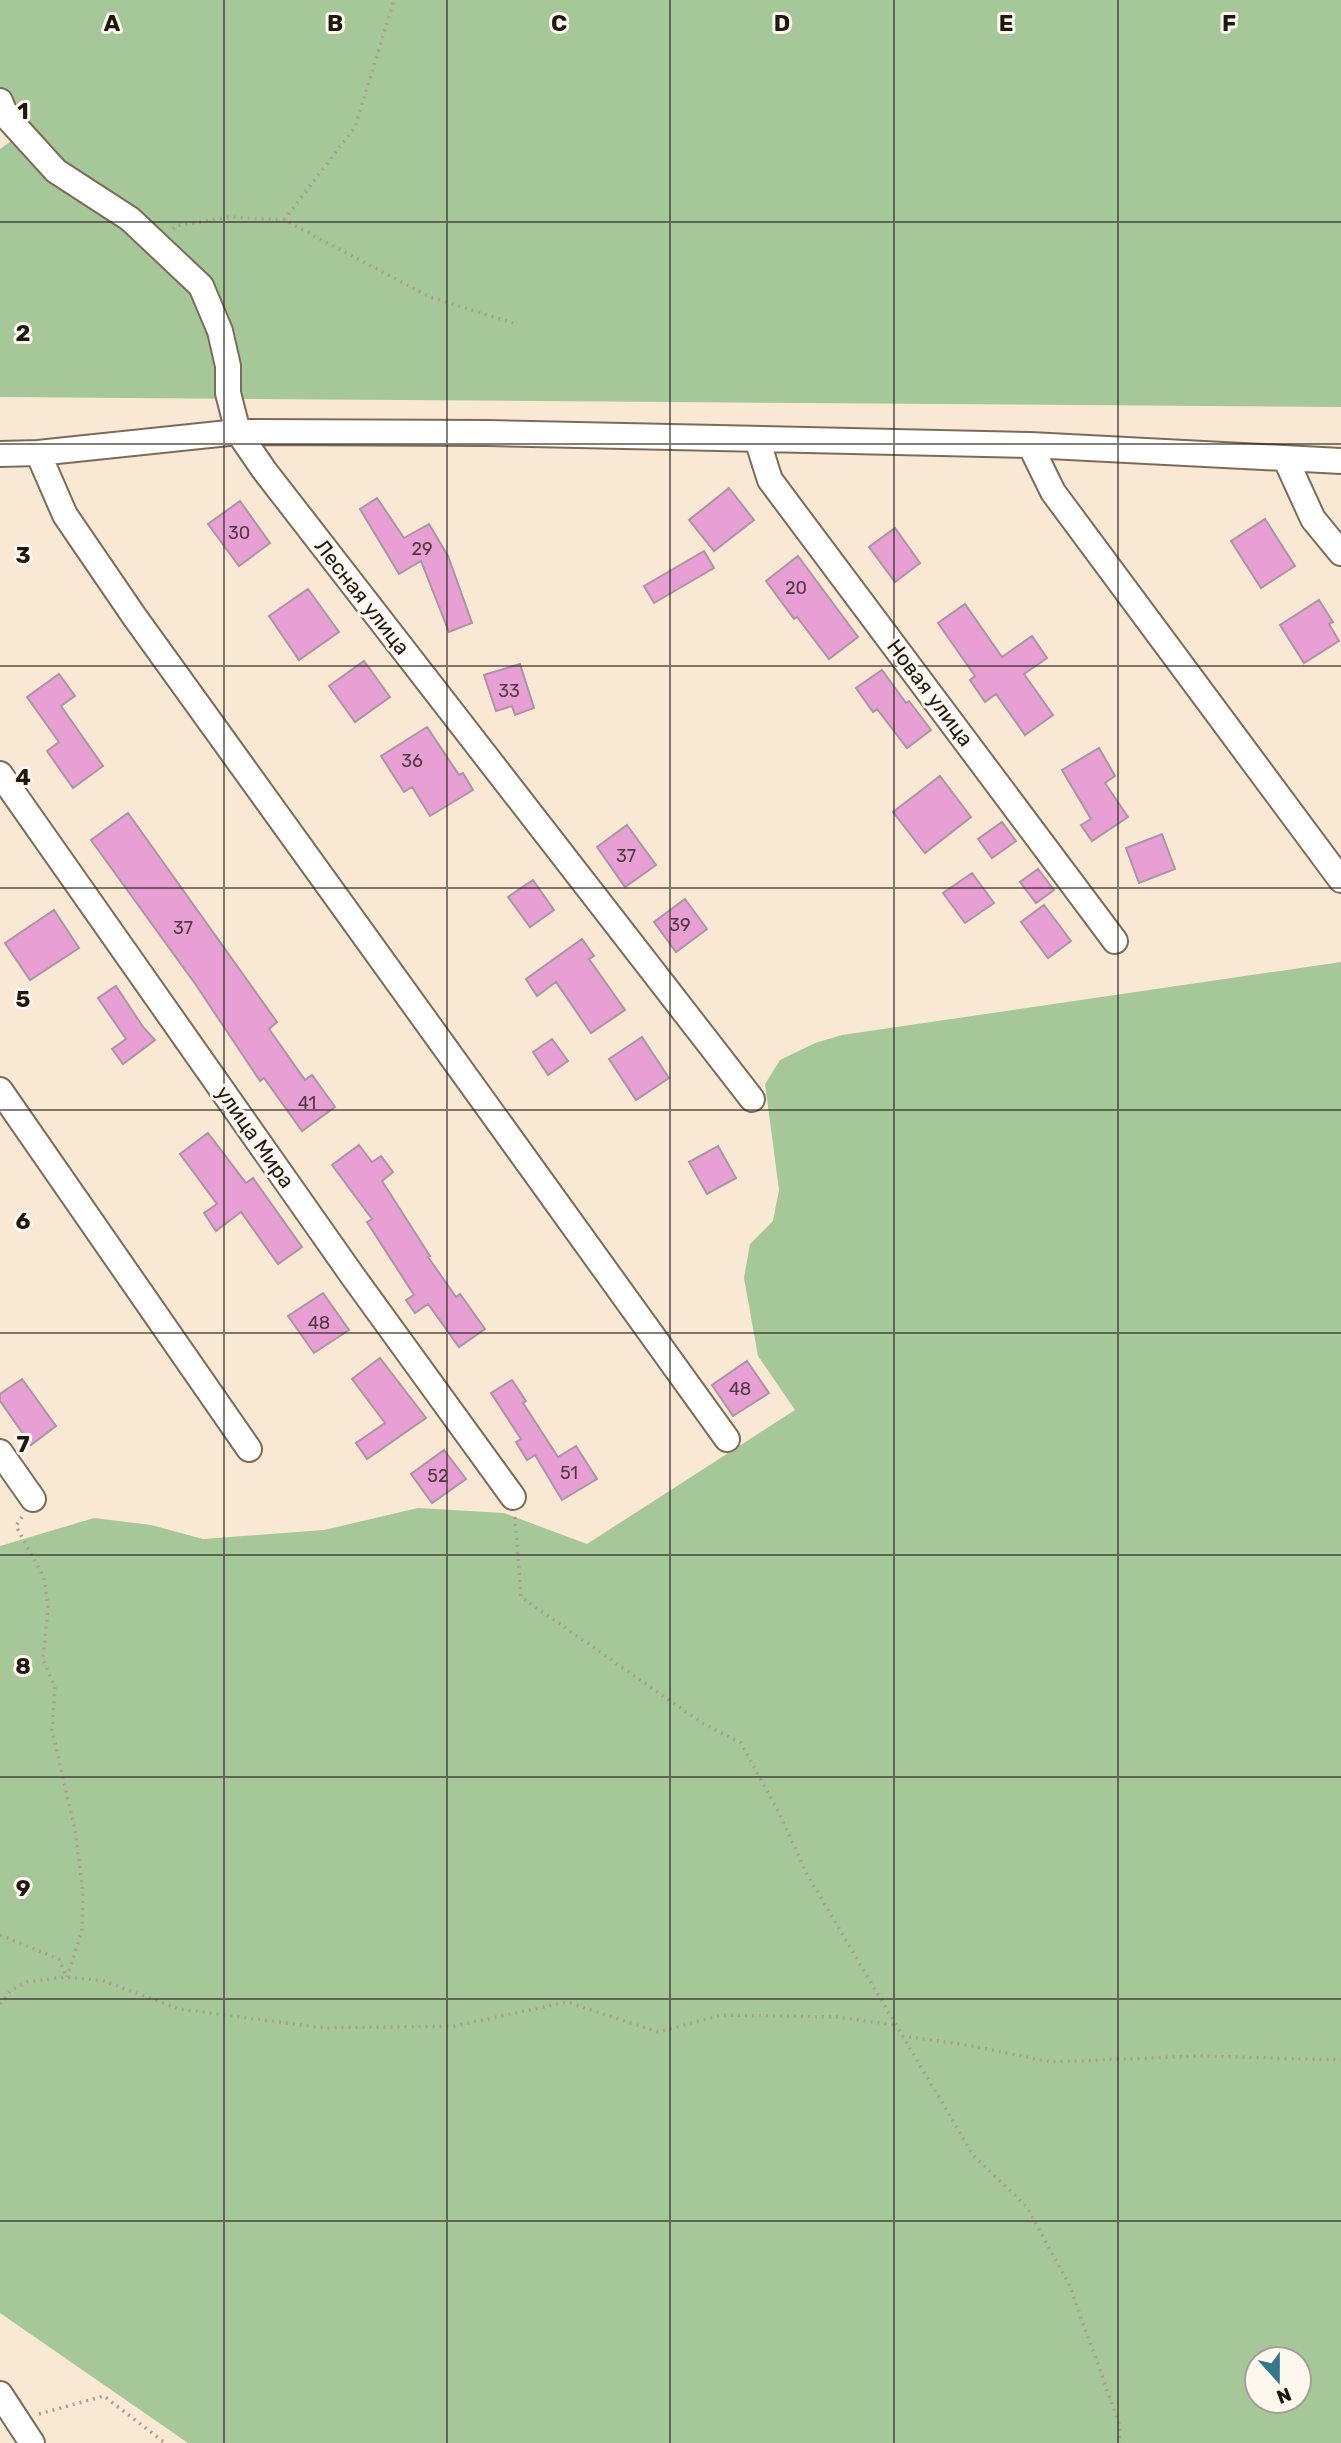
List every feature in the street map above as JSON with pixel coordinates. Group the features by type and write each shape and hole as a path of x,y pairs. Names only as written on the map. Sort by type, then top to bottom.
{"street":[{"name":"Лесная улица","path":"0,101 6,117 56,171 130,219 201,286 220,331 228,366 228,393 238,432 264,470 752,1099"},
{"path":"0,454 38,453 238,432 488,433 1030,445 1341,461"},
{"name":"Новая улица","path":"757,439 770,480 1115,941"},
{"path":"1030,445 1053,492 1341,880"},
{"path":"38,453 65,515 134,616 727,1439"},
{"path":"1286,460 1313,519 1341,553"},
{"name":"улица Мира","path":"0,774 352,1275 513,1497"},
{"path":"0,1090 249,1449"},
{"path":"0,1452 33,1499"},
{"path":"0,2394 32,2443"}],"path":[{"path":"284,220 355,127 394,0"},
{"path":"159,244 175,226 229,217 284,220 430,297 513,323"},
{"path":"513,1497 521,1597 702,1723 741,1743 778,1811 808,1876 973,2155 1026,2206 1069,2284 1120,2426 1119,2443"},
{"path":"33,1499 16,1526 44,1578 48,1607 44,1660 55,1687 52,1730 75,1830 82,1892 82,1931 67,1977"},
{"path":"0,1935 59,1959 67,1977"},
{"path":"0,2004 10,1991 27,1982 67,1977 104,1981 179,2009 325,2028 455,2026 567,2002 658,2032 721,2015 836,2017 896,2025"},
{"path":"902,2036 967,2045 1051,2062 1200,2056 1341,2060"},
{"path":"18,2419 104,2396 165,2443"}],"green space":[{"path":"0,0 1341,0 1341,407 0,397 0,149 11,141 0,126"},
{"path":"1341,962 1341,2443 188,2443 0,2313 0,1546 94,1518 151,1525 203,1539 324,1530 418,1508 504,1513 587,1544 795,1410 758,1356 744,1278 750,1244 773,1221 779,1190 765,1084 780,1060 815,1043 842,1035"}],"building":[{"path":"729,488 754,520 714,551 689,520"},
{"path":"377,498 404,538 429,524 448,556 472,623 449,632 421,561 399,574 360,509"},
{"path":"240,501 270,543 239,566 208,524"},
{"path":"1265,519 1295,566 1261,588 1231,541"},
{"path":"895,528 920,563 895,582 869,547"},
{"path":"704,551 714,568 654,603 644,586"},
{"path":"798,556 858,637 829,659 766,581"},
{"path":"308,589 339,632 299,660 269,616"},
{"path":"1319,600 1333,622 1329,624 1339,641 1304,663 1280,625"},
{"path":"965,604 1002,657 1032,636 1047,658 1024,674 1053,715 1025,735 996,694 985,702 970,680 975,676 938,623"},
{"path":"364,661 390,697 355,722 329,686"},
{"path":"520,664 534,708 515,715 512,706 496,711 484,675"},
{"path":"882,670 906,703 909,701 931,730 907,748 877,709 873,712 856,688"},
{"path":"59,674 75,696 61,706 103,766 73,788 47,751 59,742 27,697"},
{"path":"427,727 459,775 463,773 473,790 430,816 412,787 404,792 381,756"},
{"path":"1099,748 1115,776 1105,783 1128,817 1092,841 1081,825 1091,819 1062,770"},
{"path":"940,776 971,817 925,853 893,812"},
{"path":"128,813 277,1022 269,1029 305,1080 312,1075 335,1107 302,1131 264,1078 260,1081 196,985 91,840"},
{"path":"1002,822 1016,841 992,858 978,839"},
{"path":"627,825 656,865 625,887 597,847"},
{"path":"1162,834 1175,869 1139,883 1126,848"},
{"path":"1038,869 1054,890 1036,903 1020,882"},
{"path":"972,873 994,903 965,923 943,893"},
{"path":"533,880 554,910 530,927 508,897"},
{"path":"685,899 707,929 676,952 654,922"},
{"path":"1044,905 1071,941 1048,958 1021,922"},
{"path":"54,910 79,948 30,980 5,943"},
{"path":"582,939 594,956 589,959 625,1010 591,1033 556,982 537,996 526,979"},
{"path":"116,986 143,1027 155,1040 123,1064 112,1049 126,1039 98,998"},
{"path":"642,1037 669,1078 636,1100 609,1059"},
{"path":"552,1039 568,1061 548,1075 533,1052"},
{"path":"208,1133 246,1183 253,1178 302,1247 278,1264 241,1212 216,1231 204,1213 217,1204 180,1154"},
{"path":"359,1145 372,1162 381,1156 393,1172 382,1181 430,1256 428,1257 456,1297 460,1294 485,1329 459,1347 428,1304 415,1313 406,1300 414,1295 367,1222 372,1219 332,1165"},
{"path":"718,1146 736,1178 707,1194 689,1162"},
{"path":"323,1293 349,1330 314,1353 288,1316"},
{"path":"380,1358 426,1418 367,1459 356,1443 385,1423 352,1379"},
{"path":"747,1361 769,1393 733,1416 712,1385"},
{"path":"22,1379 56,1426 31,1445 0,1401 0,1394"},
{"path":"512,1380 526,1401 523,1403 558,1457 576,1446 597,1479 562,1500 535,1455 527,1460 516,1442 521,1439 491,1393"},
{"path":"444,1450 466,1479 432,1503 411,1474"}]}
